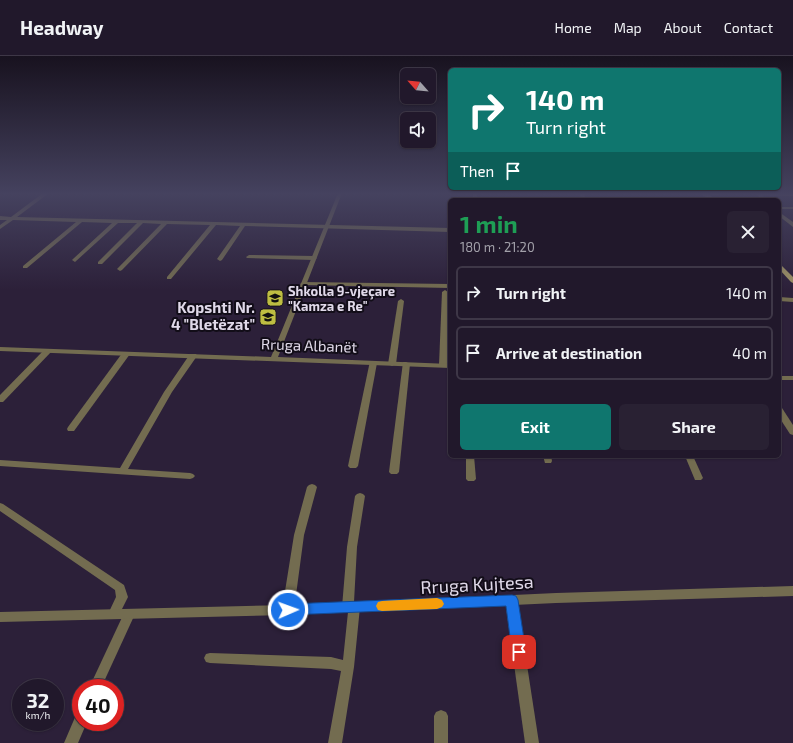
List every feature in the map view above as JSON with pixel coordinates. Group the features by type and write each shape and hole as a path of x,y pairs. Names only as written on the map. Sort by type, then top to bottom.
{"main road":[{"path":"781,268 793,280"}],"street":[{"path":"25,267 75,225"},
{"path":"75,260 113,225"},
{"path":"100,263 138,225"},
{"path":"120,269 164,225"},
{"path":"169,278 213,225"},
{"path":"220,259 243,225"},
{"path":"246,225 448,230"},
{"path":"274,359 327,227"},
{"path":"249,257 314,258"},
{"path":"303,284 448,286"},
{"path":"445,292 446,365"},
{"path":"781,299 793,300"},
{"path":"392,364 401,301"},
{"name":"Rruga Albanët","path":"0,349 446,365"},
{"path":"0,400 48,351"},
{"path":"71,429 126,354"},
{"path":"122,472 168,392 193,356"},
{"path":"353,466 373,363"},
{"path":"394,472 406,364"},
{"path":"781,378 793,378"},
{"path":"781,413 793,432"},
{"path":"470,458 471,479"},
{"path":"690,458 698,478"},
{"path":"0,463 190,476"},
{"path":"288,610 299,535 312,487"},
{"path":"335,743 348,667 352,547 360,496"},
{"path":"0,506 120,588 122,597 114,614"},
{"name":"Rruga Kujtesa","path":"0,618 288,610 512,600 793,591"},
{"path":"512,600 532,743"},
{"path":"100,679 129,614"},
{"path":"210,658 331,663 348,667"},
{"path":"441,716 441,743"},
{"path":"71,743 76,731"}],"slow traffic":[{"path":"382,606 437,604"}],"place":[{"name":"Shkolla 9-vjeçare \"Kamza e Re\"","path":"275,298"},
{"name":"Kopshti Nr. 4 \"Bletëzat\"","path":"268,317"}],"route":[{"path":"288,610 512,600 519,652"}]}
